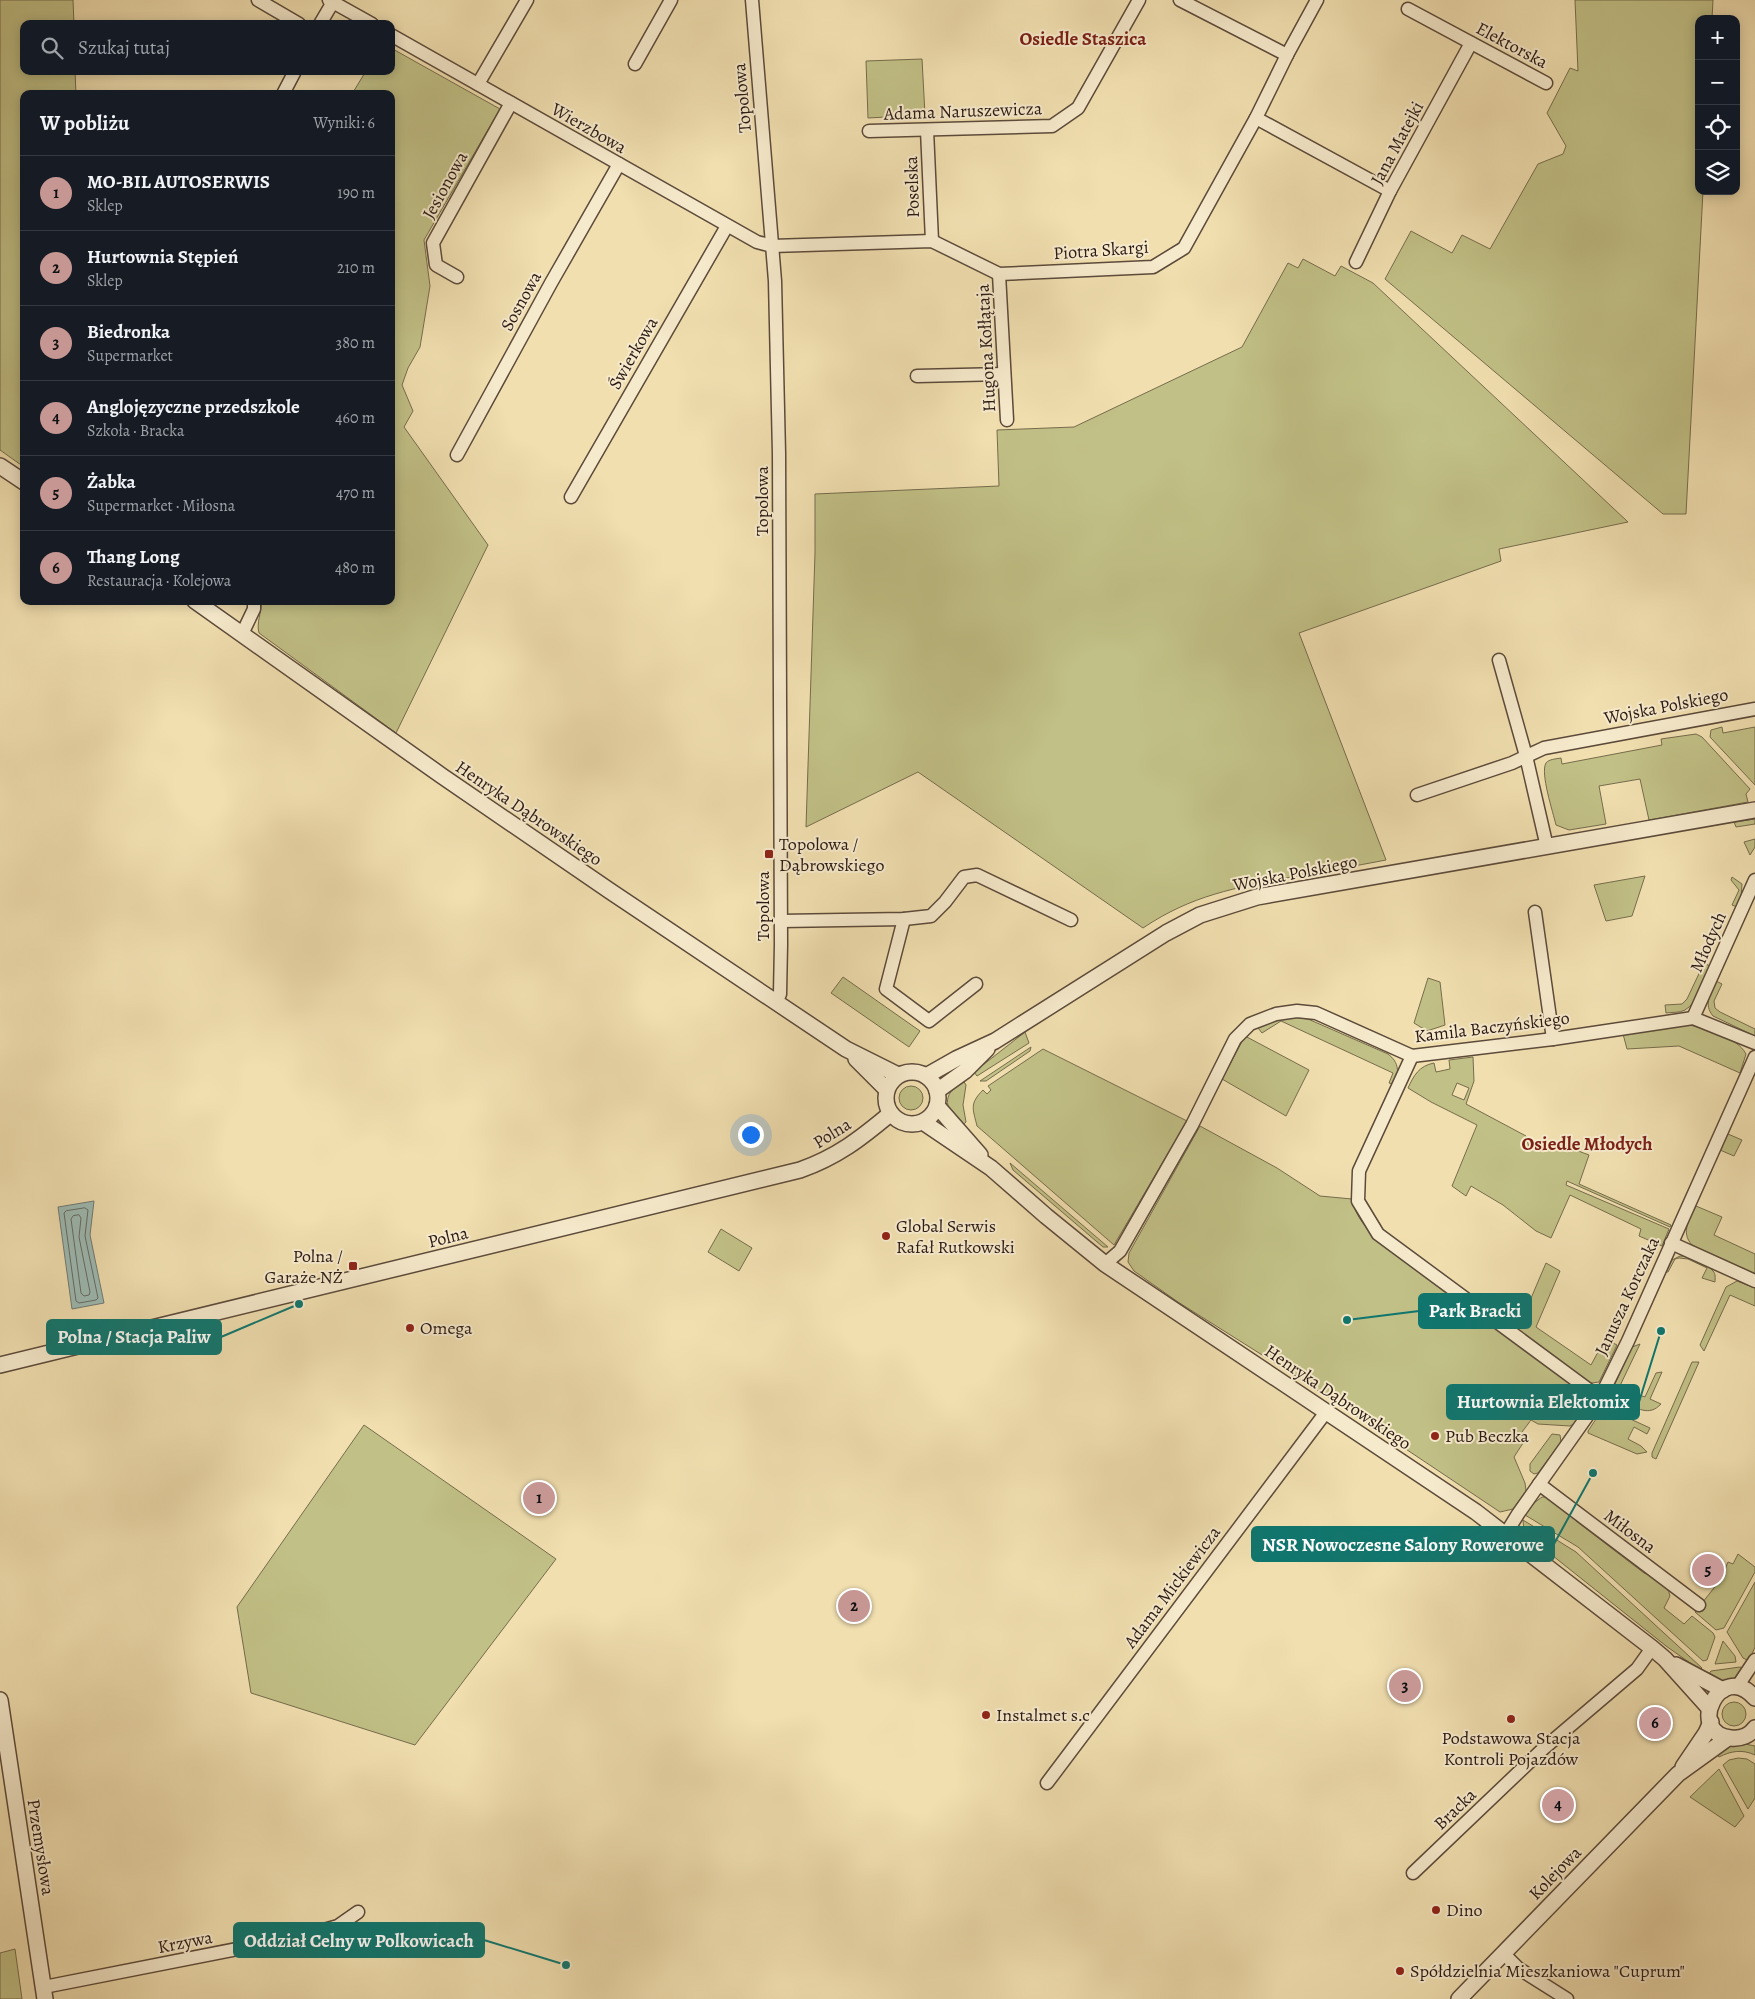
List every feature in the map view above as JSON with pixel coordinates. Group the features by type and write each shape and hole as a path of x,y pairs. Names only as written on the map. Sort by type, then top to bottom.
{"street":[{"path":"258,0 292,20"},
{"path":"478,84 527,0"},
{"path":"635,64 670,0"},
{"name":"Topolowa","path":"752,0 775,281 779,454 781,921 780,989 776,1002"},
{"name":"Adama Naruszewicza","path":"869,131 1052,126 1078,108 1138,0"},
{"path":"1180,0 1287,55"},
{"name":"Piotra Skargi","path":"772,246 932,241 1000,274 1153,267 1184,248 1256,118 1317,0"},
{"path":"323,20 338,3 366,20"},
{"name":"Elektorska","path":"1408,9 1546,83"},
{"name":"Wierzbowa","path":"395,37 727,226 757,242 772,246"},
{"name":"Jana Matejki","path":"1356,262 1390,191 1471,43"},
{"path":"285,90 293,75"},
{"name":"Jesionowa","path":"457,277 436,265 432,243 511,103"},
{"path":"1256,118 1390,191"},
{"name":"Poselska","path":"927,130 932,241"},
{"name":"Sosnowa","path":"457,455 618,164"},
{"name":"Świerkowa","path":"571,497 727,226"},
{"name":"Hugona Kołłątaja","path":"1000,274 1007,420"},
{"path":"917,376 1004,374"},
{"path":"0,466 20,479"},
{"name":"Henryka Dąbrowskiego","path":"201,605 442,776 602,886 846,1049"},
{"path":"242,634 254,609 254,605"},
{"path":"1498,660 1526,756 1547,847"},
{"name":"Wojska Polskiego","path":"1417,794 1512,763 1544,748 1755,709"},
{"name":"Wojska Polskiego","path":"995,1041 1166,933 1200,915 1226,906 1257,897 1755,810"},
{"path":"781,921 904,919 931,916 945,902 964,877 977,875 1071,920"},
{"name":"Młodych","path":"1693,1018 1755,880"},
{"path":"1535,912 1553,1039"},
{"path":"904,919 886,989 929,1021 976,984"},
{"name":"Kamila Baczyńskiego","path":"1105,1264 1120,1251 1192,1125 1235,1039 1250,1024 1276,1014 1297,1011 1316,1013 1412,1056 1553,1039 1693,1018"},
{"path":"1693,1018 1755,1043"},
{"path":"926,1076 956,1059 995,1041"},
{"path":"991,1168 937,1098 931,1080 926,1076 912,1072 898,1075 886,1089 885,1098 890,1114 897,1120 905,1124 914,1125 923,1122 931,1117 937,1098 995,1041"},
{"path":"846,1049 898,1075"},
{"path":"846,1049 886,1089"},
{"path":"1412,1056 1359,1171 1358,1201 1378,1234 1600,1398"},
{"name":"Janusza Korczaka","path":"1505,1535 1600,1398 1628,1341 1755,1058"},
{"name":"Polna","path":"0,1365 800,1170 820,1163 849,1147 890,1114"},
{"path":"923,1122 991,1168"},
{"name":"Henryka Dąbrowskiego","path":"991,1168 1105,1264 1476,1512 1652,1648 1665,1659 1710,1715 1720,1734 1728,1738"},
{"path":"1671,1243 1755,1281"},
{"name":"Adama Mickiewicza","path":"1047,1782 1326,1412"},
{"name":"Miłosna","path":"1539,1484 1699,1605"},
{"name":"Bracka","path":"1413,1873 1543,1749 1637,1669 1652,1648"},
{"name":"Henryka Dąbrowskiego","path":"1665,1659 1730,1688 1744,1689 1755,1698"},
{"path":"1730,1688 1755,1660"},
{"name":"Kolejowa","path":"1678,1774 1706,1732 1712,1700 1730,1688"},
{"name":"Przemysłowa","path":"0,1700 45,1993"},
{"path":"1728,1738 1752,1735"},
{"name":"Kolejowa","path":"1459,1999 1678,1774 1728,1738"},
{"name":"Krzywa","path":"45,1993 298,1937 338,1926 358,1912"},
{"path":"1503,1954 1518,1968 1567,1999"}],"shaded area":[{"path":"0,0 73,0 74,20 20,20 20,75 75,75 76,90 20,90 20,464 0,450"},
{"path":"1575,0 1713,0 1712,15 1695,15 1695,195 1703,195 1686,514 1663,514 1385,279 1411,231 1452,253 1462,235 1490,249 1538,164 1563,154 1566,146 1547,113 1570,68 1578,71"},
{"path":"395,50 500,109 424,240 430,286 420,347 408,368 402,385 413,411 404,427 488,545 396,733 259,633 258,625 261,605 395,605 395,90 354,90 364,75 395,75"},
{"path":"922,59 925,115 868,118 866,61"},
{"path":"1303,259 1335,276 1341,266 1373,283 1628,522 1499,549 1501,561 1299,633 1386,860 1271,881 1214,894 1179,908 1143,928 918,772 806,827 815,553 815,494 999,486 997,430 1074,427 1242,347 1288,263 1298,268"},
{"path":"1722,727 1723,733 1755,727 1755,785 1710,737 1711,730"},
{"path":"1696,734 1702,737 1750,789 1746,794 1748,802 1649,820 1640,779 1599,786 1606,824 1569,830 1556,825 1546,784 1545,768 1547,762 1561,758 1562,764 1662,745 1661,739"},
{"path":"1755,819 1755,824 1736,827 1734,822"},
{"path":"1755,839 1755,847 1750,855 1744,842"},
{"path":"1645,876 1632,916 1606,921 1594,885"},
{"path":"1732,877 1742,884 1741,898 1737,907 1732,905 1739,890 1731,880"},
{"path":"1704,963 1710,966 1694,1002 1683,1011 1666,1013 1665,1005 1682,1004 1687,999"},
{"path":"843,977 920,1031 909,1047 831,993"},
{"path":"1428,978 1440,982 1445,1025 1427,1031 1414,1023"},
{"path":"1716,981 1722,984 1714,1001 1715,1008 1755,1029 1755,1036 1713,1016 1710,1012 1708,1003"},
{"path":"1291,1017 1308,1019 1388,1054 1396,1064 1398,1072 1396,1085 1389,1083 1393,1073 1281,1021 1262,1033 1258,1028 1280,1019"},
{"path":"1690,1025 1721,1035 1742,1048 1746,1054 1740,1073 1679,1046 1627,1049 1623,1034"},
{"path":"1025,1032 1029,1043 977,1076 974,1072"},
{"path":"1245,1036 1309,1070 1286,1116 1222,1079"},
{"path":"1031,1047 1030,1051 986,1081 980,1081"},
{"path":"1043,1049 1187,1121 1114,1245 977,1126 973,1107 983,1090 987,1094 991,1090 988,1086"},
{"path":"1473,1057 1474,1081 1466,1104 1526,1136 1530,1150 1565,1146 1589,1155 1579,1184 1671,1225 1670,1227 1567,1181 1566,1185 1669,1229 1662,1246 1639,1236 1641,1229 1570,1195 1551,1238 1536,1231 1503,1205 1471,1186 1466,1196 1452,1186 1477,1125 1408,1088 1415,1075 1424,1066 1434,1063 1436,1072 1450,1069 1449,1060","holes":["1457,1083 1469,1088 1464,1100 1452,1095"]},
{"path":"963,1080 966,1085 963,1105 966,1122 962,1126 949,1108 948,1097"},
{"path":"911,1086 916,1087 922,1093 922,1103 916,1109 911,1110 906,1109 900,1103 899,1098 900,1093 906,1087"},
{"path":"1200,1126 1277,1168 1320,1196 1352,1199 1356,1212 1362,1222 1380,1241 1582,1393 1585,1402 1583,1412 1578,1420 1570,1426 1538,1424 1531,1420 1519,1436 1525,1440 1514,1457 1525,1483 1526,1491 1513,1509 1500,1512 1313,1387 1178,1302 1134,1271 1128,1262 1129,1253"},
{"path":"1728,1134 1742,1140 1734,1156 1720,1150"},
{"path":"1010,1163 1108,1247 1103,1247 1013,1170"},
{"path":"1696,1206 1722,1217 1714,1235 1755,1254 1755,1274 1692,1245 1688,1240 1686,1230"},
{"path":"721,1229 752,1248 739,1271 708,1252"},
{"path":"1680,1256 1707,1265 1715,1273 1715,1282 1702,1278 1707,1268 1688,1259 1675,1259 1668,1272 1666,1272 1672,1260"},
{"path":"1546,1263 1560,1271 1536,1327 1591,1365 1605,1339 1617,1345 1599,1382 1586,1382 1516,1328 1523,1317"},
{"path":"1737,1281 1755,1288 1755,1306 1730,1295 1704,1351 1700,1345 1726,1287"},
{"path":"1640,1344 1616,1394 1615,1384 1632,1347"},
{"path":"1692,1362 1699,1362 1656,1459 1652,1457 1652,1453"},
{"path":"1662,1372 1650,1399 1661,1404 1656,1408 1647,1411 1623,1402 1629,1391 1645,1397 1656,1373"},
{"path":"1606,1411 1615,1412 1650,1428 1647,1434 1634,1427 1628,1439 1641,1446 1647,1452 1637,1454 1588,1433 1598,1416"},
{"path":"364,1425 556,1559 415,1745 251,1693 237,1607"},
{"path":"1552,1434 1560,1435 1561,1442 1538,1473 1534,1474 1530,1471 1530,1464"},
{"path":"1542,1497 1552,1499 1561,1505 1576,1521 1644,1573 1657,1579 1664,1585 1670,1596 1664,1608 1684,1624 1692,1616 1713,1633 1715,1637 1707,1660 1703,1661 1578,1547 1525,1515 1534,1503"},
{"path":"1523,1520 1546,1534 1541,1546 1526,1533"},
{"path":"1552,1537 1576,1552 1702,1668 1700,1670 1666,1646 1543,1548"},
{"path":"1738,1554 1755,1567 1755,1572 1724,1628 1716,1630 1695,1612 1721,1579 1728,1562 1733,1564"},
{"path":"1755,1582 1755,1647 1749,1661 1743,1658 1727,1632"},
{"path":"1723,1641 1735,1656 1736,1662 1715,1664"},
{"path":"1740,1667 1745,1669 1735,1681 1722,1683 1708,1675 1711,1671"},
{"path":"1734,1702 1739,1703 1745,1709 1745,1719 1739,1725 1734,1726 1729,1725 1723,1719 1722,1714 1723,1709 1729,1703"},
{"path":"1745,1744 1755,1746 1755,1755 1737,1752 1719,1757 1715,1753 1727,1745"},
{"path":"1747,1759 1755,1764 1755,1798 1748,1809 1723,1765 1729,1760"},
{"path":"1719,1769 1744,1816 1735,1827 1690,1797"},
{"path":"15,1949 22,1999 0,1999 0,1953"}],"water":[{"path":"94,1201 90,1235 104,1303 72,1309 58,1207"}],"place":[{"name":"Topolowa / Dąbrowskiego","path":"769,854"},
{"name":"Global Serwis Rafał Rutkowski","path":"886,1236"},
{"name":"Polna / Garaże NŻ","path":"353,1266"},
{"name":"Polna / Stacja Paliw","path":"299,1304"},
{"name":"Park Bracki","path":"1347,1320"},
{"name":"Omega","path":"410,1328"},
{"name":"Hurtownia Elektomix","path":"1661,1331"},
{"name":"Pub Beczka","path":"1435,1436"},
{"name":"NSR Nowoczesne Salony Rowerowe","path":"1593,1473"},
{"name":"MO-BIL AUTOSERWIS","path":"539,1498"},
{"name":"Żabka","path":"1708,1570"},
{"name":"Hurtownia Stępień","path":"854,1606"},
{"name":"Biedronka","path":"1405,1686"},
{"name":"Instalmet s.c","path":"986,1715"},
{"name":"Podstawowa Stacja Kontroli Pojazdów","path":"1511,1719"},
{"name":"Thang Long","path":"1655,1723"},
{"name":"Anglojęzyczne przedszkole","path":"1558,1805"},
{"name":"Dino","path":"1436,1910"},
{"name":"Oddział Celny w Polkowicach","path":"566,1965"},
{"name":"Spółdzielnia Mieszkaniowa \"Cuprum\"","path":"1400,1971"}],"district":[{"name":"Osiedle Staszica","path":"1083,39"},
{"name":"Osiedle Młodych","path":"1587,1144"}]}
